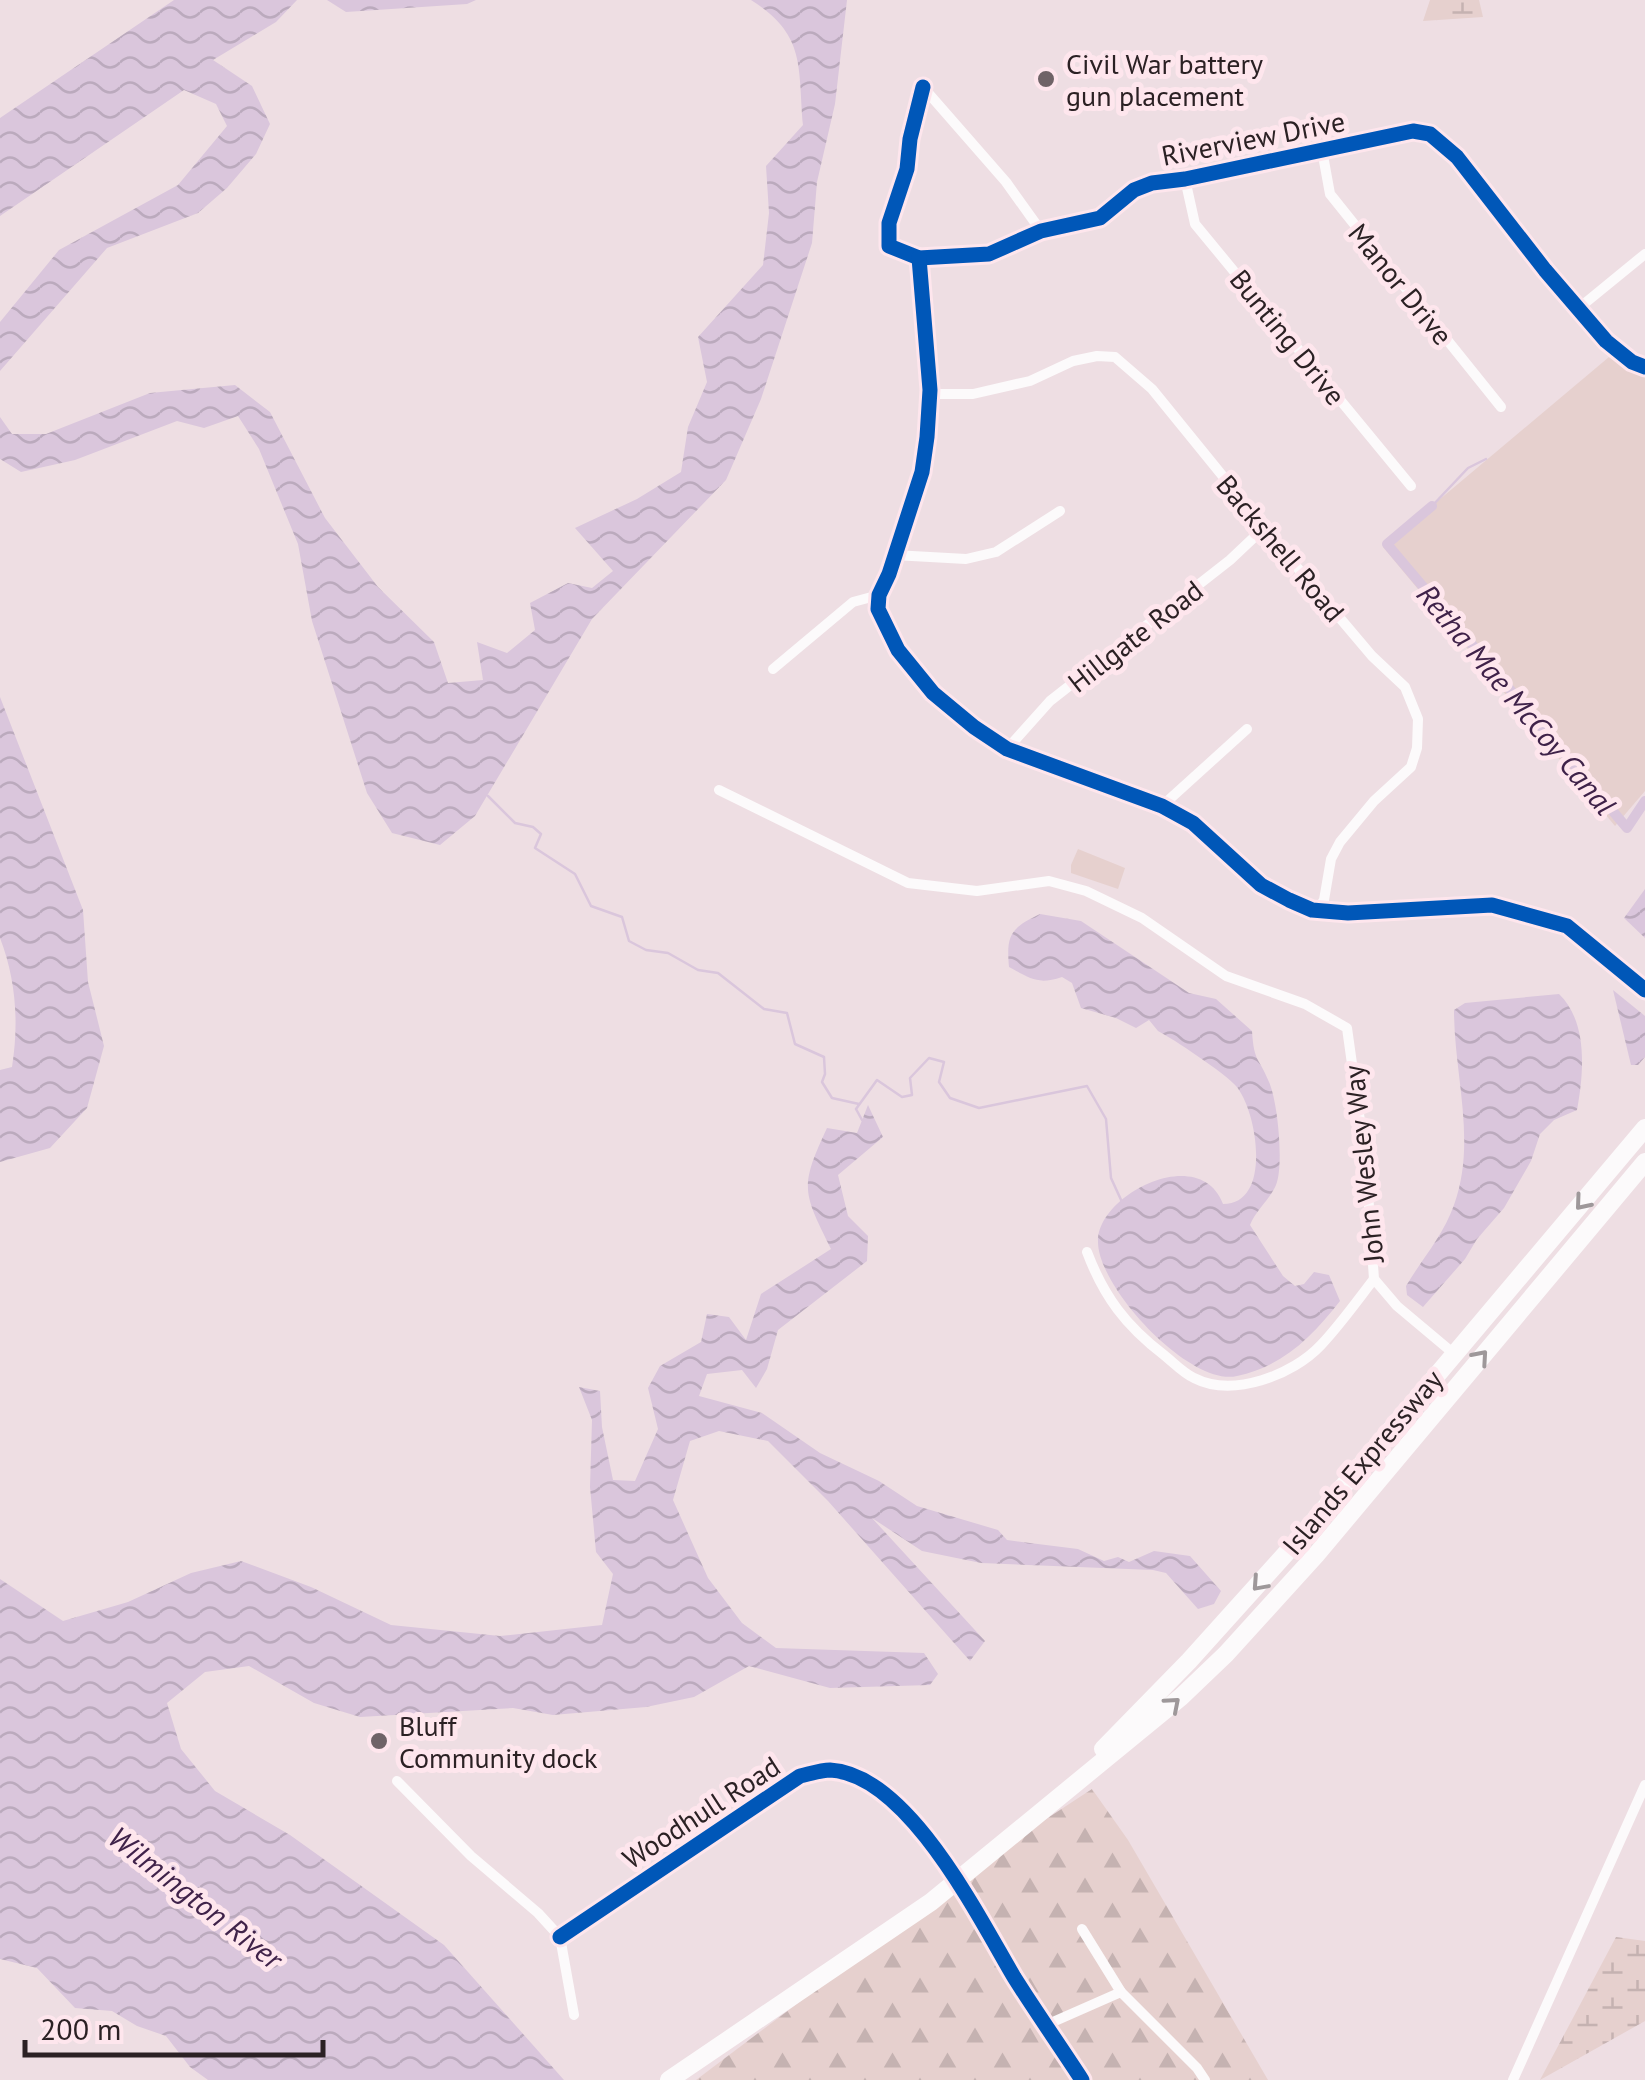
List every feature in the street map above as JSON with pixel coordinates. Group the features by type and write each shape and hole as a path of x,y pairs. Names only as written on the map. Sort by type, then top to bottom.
{"main road":[{"name":"Islands Expressway","path":"1070,1788 1298,1540 1645,1128"},
{"name":"Islands Expressway","path":"669,2080 957,1881 1180,1697 1260,1617 1645,1162"}],"street":[{"path":"1042,231 1006,182 923,87 907,169 890,223 889,246 920,258 929,394 922,472 878,595 878,609 888,630 916,673 965,720 1008,749 1162,806 1200,829 1262,885 1289,900 1318,910 1348,913 1492,905 1567,926 1645,990"},
{"name":"Riverview Drive","path":"920,258 989,254 1042,231 1100,218 1134,190 1152,183 1413,131 1430,134 1457,156 1606,341 1632,362 1645,367"},
{"name":"Manor Drive","path":"1322,150 1330,194 1501,407"},
{"name":"Bunting Drive","path":"1184,179 1195,224 1411,486"},
{"path":"1579,308 1645,254"},
{"name":"Backshell Road","path":"929,394 991,391 1030,381 1074,361 1116,357 1152,389 1372,656 1405,687 1418,719 1412,767 1374,800 1340,842 1331,859 1324,900 1318,910"},
{"path":"894,555 966,559 996,552 1060,511"},
{"name":"Hillgate Road","path":"1008,749 1050,701 1212,576 1266,526"},
{"path":"773,669 853,602 878,595"},
{"path":"1162,806 1246,729"},
{"name":"John Wesley Way","path":"719,790 920,886 977,891 1049,881 1086,891 1142,918 1226,976 1305,1004 1346,1028 1366,1164 1374,1279 1398,1306 1453,1353"},
{"path":"1087,1252 1100,1288 1142,1335 1192,1377 1220,1387 1257,1381 1298,1363 1320,1348 1374,1279"},
{"name":"Woodhull Road","path":"560,1937 800,1776 829,1770 854,1776 900,1808 957,1881 1082,2080"},
{"path":"397,1781 471,1856 560,1937 574,2016"},
{"path":"1514,2080 1645,1784"},
{"path":"1082,1930 1121,1992 1198,2068 1205,2080"},
{"path":"1046,2025 1121,1992"}],"green space":[{"path":"1430,0 1479,0 1483,17 1423,21"},
{"path":"1609,357 1645,375 1645,791 1615,826 1383,547"},
{"path":"1078,849 1125,868 1118,889 1071,873"},
{"path":"1092,1789 1128,1840 1268,2080 696,2080 1014,1840"},
{"path":"1616,1937 1645,1941 1645,2021 1540,2080"}],"water":[{"path":"174,0 297,0 276,22 213,60 252,86 270,124 256,154 227,188 198,213 107,248 0,371 0,322 59,250 178,185 227,126 216,104 184,90 0,216 0,118"},
{"path":"327,0 476,0 467,4 346,12"},
{"path":"751,0 847,0 835,104 817,182 812,243 761,399 726,480 592,619 475,816 440,845 392,833 367,793 312,621 298,544 259,449 238,416 204,428 177,421 75,460 21,472 0,459 0,417 12,434 46,434 150,393 235,385 270,412 325,518 378,587 434,642 448,683 483,680 477,642 507,653 535,630 530,603 568,583 592,588 613,571 575,528 637,499 681,472 688,427 707,382 698,337 763,265 769,213 766,166 803,125 799,69 790,39 769,13"},
{"path":"0,697 83,910 88,982 104,1046 87,1108 50,1148 0,1162 0,1070 12,1067 15,1018 10,969 0,938"},
{"path":"1645,889 1645,938 1624,918"},
{"path":"1040,914 1081,921 1189,993 1216,999 1252,1031 1256,1055 1275,1104 1280,1164 1276,1185 1250,1225 1283,1276 1295,1286 1304,1284 1314,1272 1329,1275 1340,1301 1307,1338 1269,1365 1237,1376 1217,1375 1195,1366 1150,1330 1113,1283 1098,1241 1102,1223 1114,1207 1152,1182 1173,1177 1194,1177 1211,1186 1223,1204 1239,1200 1255,1173 1254,1134 1244,1098 1236,1086 1158,1031 1149,1020 1136,1028 1081,1008 1072,983 1062,977 1035,980 1009,967 1012,933"},
{"path":"1613,990 1645,1016 1645,1057 1638,1065 1631,1065"},
{"path":"1559,994 1575,1019 1582,1048 1577,1110 1554,1120 1540,1134 1531,1161 1504,1208 1423,1307 1407,1295 1406,1286 1454,1205 1464,1157 1454,1010 1465,1003"},
{"name":"Wilmington River","path":"868,1105 883,1137 838,1175 848,1216 868,1236 867,1261 778,1330 767,1369 756,1388 742,1370 707,1374 699,1396 762,1413 820,1453 879,1481 917,1506 998,1530 1007,1540 1078,1549 1104,1561 1118,1557 1129,1562 1154,1551 1190,1556 1221,1591 1214,1604 1198,1609 1166,1573 1153,1570 981,1563 922,1551 872,1518 985,1641 970,1661 828,1501 768,1441 719,1431 690,1441 673,1500 708,1578 742,1623 776,1648 924,1653 938,1674 930,1685 830,1688 749,1666 694,1697 646,1707 553,1715 513,1708 360,1717 314,1703 249,1666 205,1672 167,1703 181,1749 215,1791 290,1835 444,1945 564,2080 208,2080 190,2067 166,2036 137,2026 112,2011 75,2008 37,1968 0,1959 0,1579 63,1621 128,1602 191,1573 241,1561 311,1587 391,1625 500,1636 602,1625 613,1574 596,1552 590,1487 592,1420 579,1387 600,1391 602,1427 613,1480 635,1481 658,1429 648,1388 660,1366 701,1342 707,1314 729,1317 746,1340 761,1294 831,1249 810,1201 812,1164 827,1128 857,1133"}],"waterway":[{"path":"1432,506 1468,468 1486,459"},
{"name":"Retha Mae McCoy Canal","path":"1432,506 1387,544 1627,828 1645,801"},
{"path":"488,796 515,823 533,827 541,834 535,848 575,874 591,906 622,917 629,941 646,950 668,953 698,970 718,973 764,1009 787,1013 795,1044 824,1057 822,1082 832,1098 859,1104"},
{"path":"862,1120 856,1109 877,1080 902,1097 912,1095 910,1078 929,1058 944,1062 939,1082 950,1098 979,1108 1087,1086 1106,1119 1111,1178 1122,1202"}],"cycle path":[{"path":"923,87 907,169 889,223 889,246 919,258 989,254 1041,231 1100,218 1134,190 1152,183 1413,131 1430,134 1457,157 1606,341 1632,362 1645,367"},
{"path":"919,258 930,390 927,437 922,472 879,595 878,609 898,650 933,693 1007,749 1162,806 1193,823 1261,885 1312,910 1348,913 1492,905 1567,926 1645,990"},
{"path":"560,1937 800,1776 830,1770 859,1778 887,1796 913,1822 961,1887 1082,2080"}],"place":[{"name":"Civil War battery gun placement","path":"1046,79"},
{"name":"Bluff Community dock","path":"379,1741"}]}
